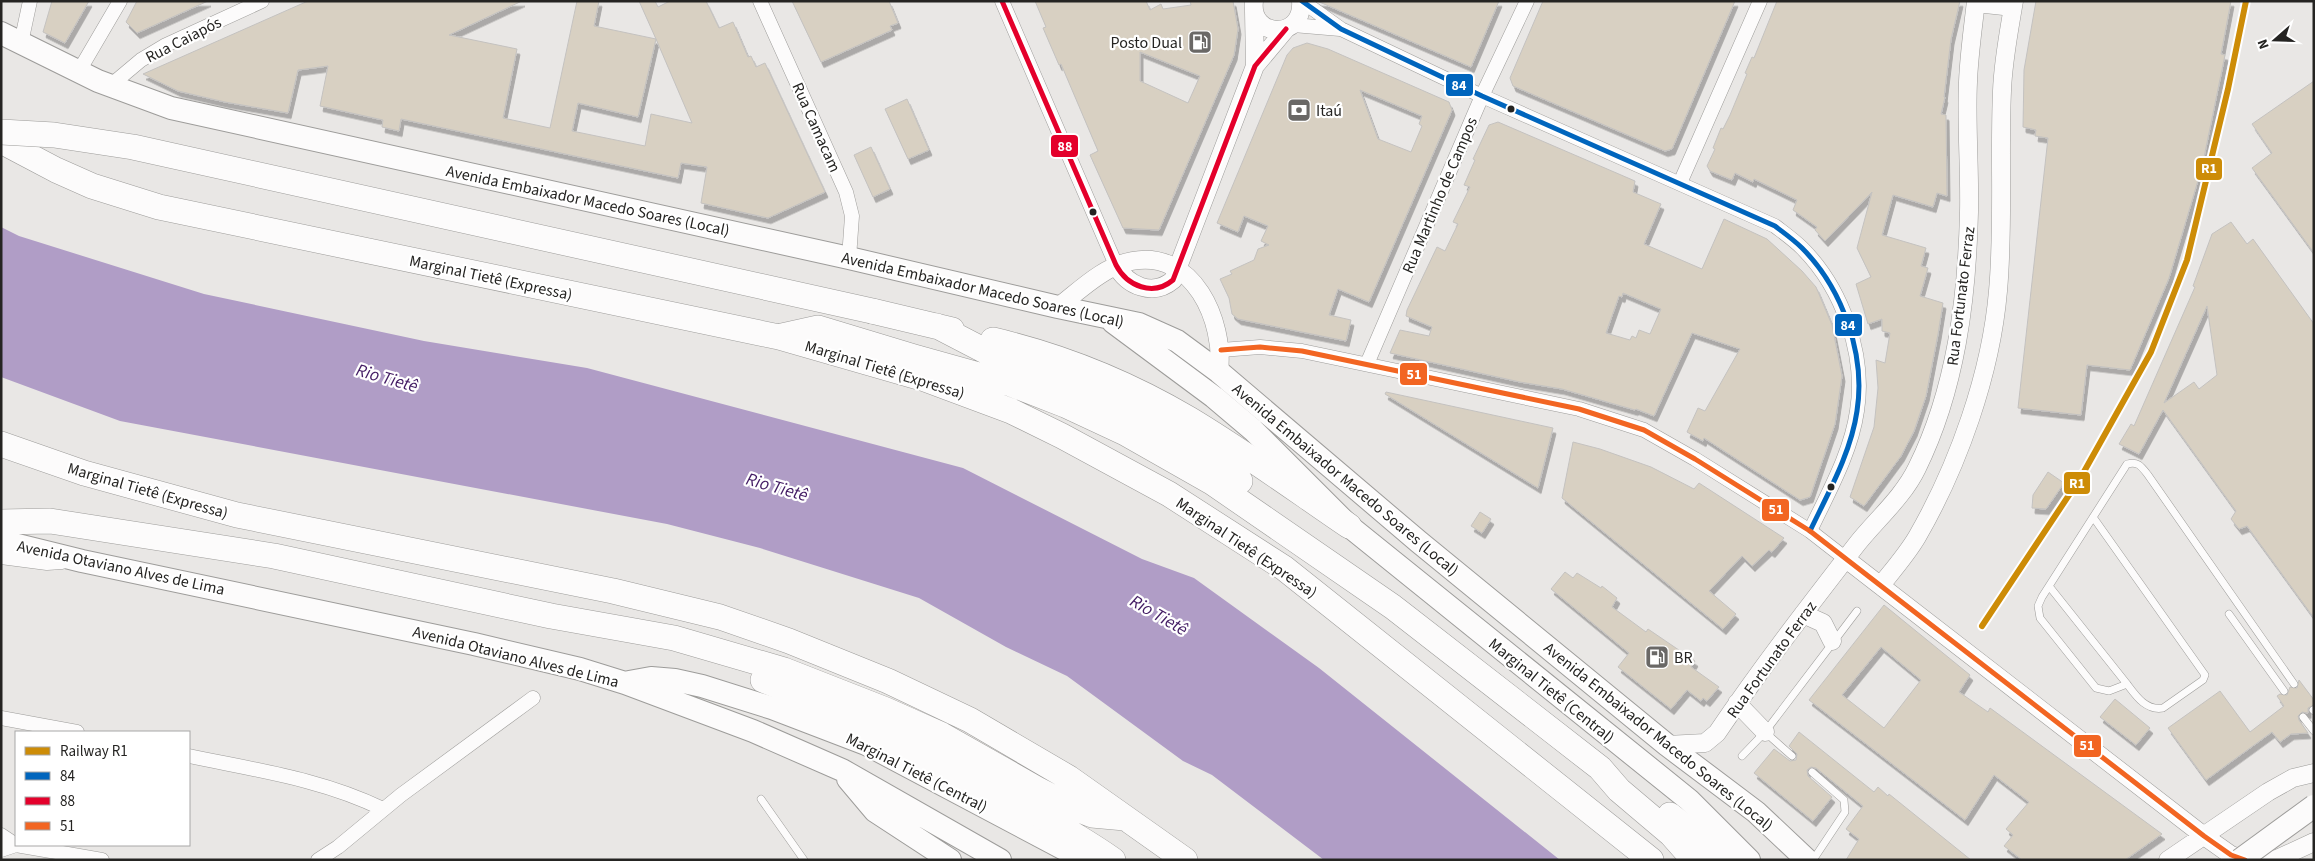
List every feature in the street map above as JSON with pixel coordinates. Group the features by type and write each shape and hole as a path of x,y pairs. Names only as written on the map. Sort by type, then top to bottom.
{"highway":[{"path":"1,123 28,155"},
{"path":"1,132 54,135 133,147 872,311 1038,352 1084,368 1152,399 1226,442 1349,526"},
{"name":"Marginal Tietê (Expressa)","path":"1,141 56,170 92,186 191,215 779,337 925,379 1011,411 1062,436 1169,494 1292,574 1651,860"},
{"path":"937,326 989,353 1128,413 1177,439 1253,489 1368,572 1393,607"},
{"path":"779,337 818,328 1011,384 1065,405 1124,433 1213,483 1393,607 1600,768 1619,790 1671,834 1694,860"},
{"name":"Marginal Tietê (Expressa)","path":"1,444 84,473 237,515 613,590 720,618 789,641 888,681 970,720 1069,778 1185,860"},
{"path":"1,522 50,521 274,556 551,616 674,638 784,670 886,710 942,735 1072,807 1092,815 1128,818"},
{"path":"674,638 683,649 692,655 725,665 788,690 865,723 943,761 1086,841 1113,860"},
{"path":"1600,768 1625,780 1727,860"}],"main road":[{"name":"Avenida Embaixador Macedo Soares (Local)","path":"1,32 110,86 170,108 1139,324 1177,340 1220,361 1418,542 1667,745 1756,812 1781,835 1813,859"},
{"name":"Marginal Tietê (Central)","path":"1108,318 1194,382 1253,430 1349,526 1689,800 1749,860"},
{"name":"Avenida Otaviano Alves de Lima","path":"1,541 82,561 474,644 580,669 625,683 753,731 842,770 1000,860"},
{"name":"Marginal Tietê (Central)","path":"625,683 652,678 675,680 702,686 832,730 875,748 1085,860"},
{"path":"842,770 875,811 950,860"},
{"path":"2240,860 2314,806"}],"street":[{"path":"21,42 30,1"},
{"path":"79,71 120,1"},
{"name":"Rua Caiapós","path":"110,86 141,60 166,44 262,1"},
{"name":"Rua Camacam","path":"760,1 846,192 852,216 849,258"},
{"path":"1002,1 1116,265 1122,277 1137,287 1167,285 1173,280 1255,66 1300,14 1301,1"},
{"path":"1301,1 1341,29 1482,96 1775,226 1802,248 1822,272 1841,303 1858,370 1857,411 1846,451 1810,530"},
{"name":"Rua Martinho de Campos","path":"1367,364 1482,96 1527,1"},
{"path":"1680,183 1760,1"},
{"path":"1976,2 2013,4"},
{"name":"Rua Fortunato Ferraz","path":"1667,745 1705,743 1717,733 1803,614 1866,533 1894,503 1917,470 1946,394 1958,335 1964,287 1969,213 1968,82 1976,2"},
{"name":"Rua Fortunato Ferraz","path":"1881,585 1917,538 1953,467 1978,390 1993,328 1998,292 2001,232 2002,90 2013,4"},
{"path":"1254,6 1262,25 1278,30 1289,27 1341,29"},
{"path":"1254,6 1255,66"},
{"path":"1058,307 1116,265 1132,260 1150,260 1177,268 1197,287 1207,303 1216,326 1220,361 1260,347 1302,351 1580,409 1644,430 1696,459 1810,530 2204,836 2231,855 2245,860"},
{"path":"1,557 48,564 82,561"},
{"path":"1803,614 1819,619 1829,630 1832,641"},
{"path":"318,860 338,847 383,809 534,698"},
{"path":"1737,704 1764,732"},
{"path":"1,718 72,731"},
{"path":"190,756 313,782 359,798 383,809"},
{"path":"2168,860 2276,787 2293,778 2314,773"},
{"path":"1,836 15,844"},
{"path":"2268,860 2314,842"},
{"path":"1,850 15,845"},
{"path":"22,846 102,860"}],"lane":[{"path":"2127,684 2109,691 2096,688 2040,618 2038,606 2127,464 2134,462 2140,464 2294,684"},
{"path":"2049,586 2136,697 2152,708 2162,708 2203,680 2205,675 2093,517"},
{"path":"1742,756 1764,732 1832,641 1857,611"},
{"path":"2229,614 2284,691"},
{"path":"2303,716 2314,731"},
{"path":"1764,732 1792,756"},
{"path":"1812,772 1844,800 1845,812 1813,859"},
{"path":"761,799 804,860"}],"water":[{"name":"Rio Tietê","path":"1,227 19,236 204,294 424,341 587,368 963,468 1142,559 1194,578 1319,668 1560,860 1324,860 1212,775 1183,761 1067,676 1006,647 919,598 760,548 667,524 120,421 1,377"}],"building":[{"path":"52,1 89,1 65,43 43,32"},
{"path":"137,1 208,1 137,33 126,22"},
{"path":"308,1 522,1 449,35 517,49 503,118 550,128 577,1 599,1 594,26 656,39 639,1 655,1 658,7 670,1 706,1 719,28 733,22 748,57 751,56 756,67 765,63 825,192 768,218 701,203 707,167 681,163 678,178 401,119 399,131 382,127 383,120 320,106 328,66 298,70 288,113 225,102 178,91 143,74","holes":["656,39 692,123 651,114 645,146 572,131 578,103 638,117"]},
{"path":"792,1 889,1 898,23 890,26 892,30 821,62"},
{"path":"1035,1 1146,1 1150,10 1161,4 1163,9 1191,5 1190,1 1233,1 1238,29 1234,55 1159,230 1123,228 1090,155 1098,151 1061,64 1059,65 1043,28 1046,27","holes":["1140,52 1200,76 1188,103 1140,81"]},
{"path":"1317,1 1499,1 1471,67"},
{"path":"1543,1 1735,1 1672,149 1665,151 1513,86 1510,78"},
{"path":"1777,1 1960,1 1951,39 1945,97 1941,114 1946,115 1947,196 1937,193 1933,207 1893,195 1882,235 1926,248 1921,266 1928,268 1920,296 1943,303 1938,334 1926,396 1914,431 1901,456 1864,506 1850,497 1874,427 1878,388 1876,360 1885,363 1890,333 1882,331 1882,319 1868,324 1856,284 1871,277 1857,248 1872,192 1825,241 1815,230 1817,227 1793,210 1797,200 1754,179 1753,182 1735,173 1732,180 1710,171 1707,166 1715,149 1713,148 1721,128 1723,129 1730,115 1747,74 1745,73 1752,57 1754,58"},
{"path":"2036,1 2231,1 2221,54 2225,55 2202,167 2169,278 2130,370 2087,365 2081,415 2018,408 2048,138 2035,136 2036,130 2023,127 2024,70"},
{"path":"1307,43 1328,49 1449,102 1452,110 1369,302 1338,289 1329,315 1351,320 1346,341 1238,319 1232,314 1229,298 1220,279 1232,274 1230,271 1254,260 1258,249 1269,245 1261,241 1268,226 1244,216 1238,232 1217,223 1287,55 1293,48","holes":["1360,90 1422,116 1419,124 1422,126 1411,152 1378,139"]},
{"path":"2314,81 2314,253 2252,168 2272,153 2252,124"},
{"path":"907,99 929,150 908,159 885,109"},
{"path":"1498,122 1635,181 1633,192 1661,204 1644,244 1702,269 1724,219 1767,239 1802,271 1816,287 1832,325 1842,376 1835,424 1810,497 1800,500 1704,438 1703,441 1687,432 1698,408 1705,411 1740,349 1692,333 1654,416 1636,409 1562,389 1520,382 1390,353 1400,330 1429,336 1432,327 1406,316 1407,310 1437,247 1445,251 1458,224 1453,222 1470,187 1464,185 1475,160 1473,159 1489,125","holes":["1623,293 1661,309 1650,334 1639,330 1636,338 1632,336 1630,340 1606,333 1619,296 1622,297"]},
{"path":"871,147 890,189 873,197 854,155"},
{"path":"2231,222 2247,244 2253,239 2314,324 2314,618 2247,526 2239,529 2231,519 2236,511 2163,410 2139,454 2119,444 2131,424 2134,426 2195,287 2193,286 2212,234","holes":["2207,306 2217,375 2199,389 2194,382 2164,403"]},
{"path":"1386,392 1553,428 1538,488 1385,394"},
{"path":"1573,442 1600,449 1651,467 1694,489 1699,483 1784,538 1772,552 1769,550 1752,566 1742,556 1709,591 1736,614 1723,629 1562,498"},
{"path":"2048,472 2064,483 2046,509 2032,508 2033,495"},
{"path":"1480,512 1491,519 1482,533 1471,526"},
{"name":"BR","path":"1565,572 1573,578 1577,573 1601,588 1602,586 1617,598 1612,607 1646,632 1648,629 1695,661 1691,667 1719,687 1707,701 1703,698 1701,701 1687,690 1671,709 1618,667 1629,653 1551,589"},
{"path":"1884,605 1970,675 1959,692 1988,712 1990,708 2162,834 2125,860 2022,860 2004,846 2013,835 2006,829 2029,802 1994,775 1965,820 1809,700","holes":["1881,647 1921,680 1884,728 1842,695"]},
{"path":"2299,680 2314,700 2314,705 2308,708 2308,713 2302,712 2298,716 2308,733 2291,734 2280,742 2272,732 2206,780 2168,728 2220,691 2250,732 2284,706 2277,696 2280,694 2287,695 2290,687 2297,688"},
{"path":"2115,699 2150,728 2136,745 2100,717"},
{"path":"1799,732 1874,792 1878,787 1888,796 1889,794 1971,860 1846,860 1859,839 1846,829 1863,806 1816,768 1811,767 1807,770 1808,776 1832,797 1813,821 1754,773 1774,749 1790,761 1796,760 1797,754 1789,746"}],"rail line":[{"name":"R1","path":"1982,626 2081,477 2151,352 2187,260 2228,89 2246,1"}],"transit line":[{"name":"88","path":"1002,1 1116,265 1127,279 1141,287 1149,288 1157,288 1173,280 1255,66 1286,29"},
{"name":"84","path":"1302,1 1341,29 1482,96 1775,226 1802,248 1829,282 1848,323 1858,367 1859,389 1857,411 1850,442 1810,531"},
{"name":"51","path":"1221,350 1260,347 1302,351 1579,409 1644,430 1695,459 1810,531 2204,836 2231,855 2245,860"}],"place":[{"name":"Posto Dual","path":"1200,42"},
{"name":"Itaú","path":"1299,110"},
{"name":"BR","path":"1657,657"}]}
